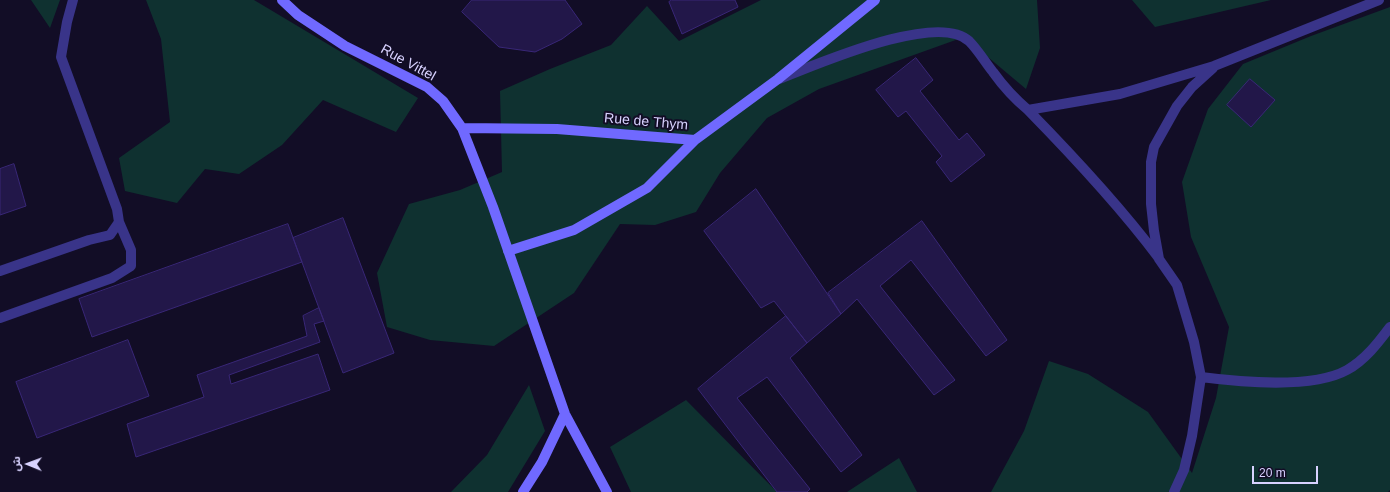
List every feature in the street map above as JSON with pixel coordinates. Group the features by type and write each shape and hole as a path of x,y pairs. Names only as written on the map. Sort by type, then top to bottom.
{"street":[{"path":"0,318 112,278 131,266 131,250 119,222 117,210 61,57 67,22 74,0"},
{"name":"Rue Vittel","path":"282,0 298,15 345,46 427,87 443,101 462,128 478,165 565,414 607,492"},
{"name":"Rue de Thym","path":"462,128 544,128 695,140 778,79 875,0"},
{"path":"1028,110 1120,94 1214,66 1379,0"},
{"path":"778,79 885,40 938,31 953,33 968,40 1012,96 1028,110 1137,228 1177,285 1194,342 1201,377 1192,436 1184,470 1174,492"},
{"path":"1159,258 1151,204 1151,162 1154,147 1177,106 1192,87 1214,66"},
{"path":"508,252 574,230 646,188 695,140"},
{"path":"0,271 88,240 110,235 119,222"},
{"path":"1201,377 1272,381 1325,379 1347,370 1363,358 1376,346 1390,327"},
{"path":"523,492 542,462 565,414"}],"green space":[{"path":"31,0 60,0 50,28"},
{"path":"146,0 254,0 418,98 396,132 323,100 282,145 239,174 205,169 177,203 125,191 119,158 170,122 161,39"},
{"path":"761,0 1037,0 1040,48 1026,89 964,37 819,89 767,118 720,173 696,212 655,225 620,224 574,293 494,346 430,340 387,327 377,273 409,204 460,190 502,172 500,91 611,45 647,6 679,41"},
{"path":"1132,0 1271,0 1155,27"},
{"path":"1390,7 1390,490 1388,492 991,492 1024,431 1049,361 1088,374 1148,412 1192,473 1216,398 1229,327 1191,237 1182,182 1208,109 1243,64 1311,36"},
{"path":"529,385 545,431 508,492 451,492 487,455"},
{"path":"686,400 777,492 631,492 610,447"},
{"path":"899,458 917,492 847,492"}],"building":[{"path":"472,0 565,0 582,24 562,39 535,52 499,47 462,12"},
{"path":"672,0 735,0 738,7 682,34 669,2"},
{"path":"916,58 933,80 920,91 959,140 967,133 985,155 951,182 936,162 942,156 906,111 898,117 876,90"},
{"path":"1250,79 1275,100 1251,127 1227,105"},
{"path":"14,164 26,206 0,215 0,169"},
{"path":"756,189 841,314 807,343 774,301 761,308 704,231"},
{"path":"343,218 394,353 343,373 293,238"},
{"path":"922,221 1007,340 986,356 911,260 880,286 955,380 934,395 857,299 841,314 828,293"},
{"path":"288,224 302,262 92,337 79,299"},
{"path":"319,308 324,321 314,324 320,342 229,375 231,384 318,354 330,390 136,457 127,424 204,397 197,375 307,336 303,316"},
{"path":"786,316 807,343 790,358 862,455 841,472 767,377 737,398 810,489 807,492 777,492 698,389"},
{"path":"128,340 149,396 37,438 16,382"}]}
